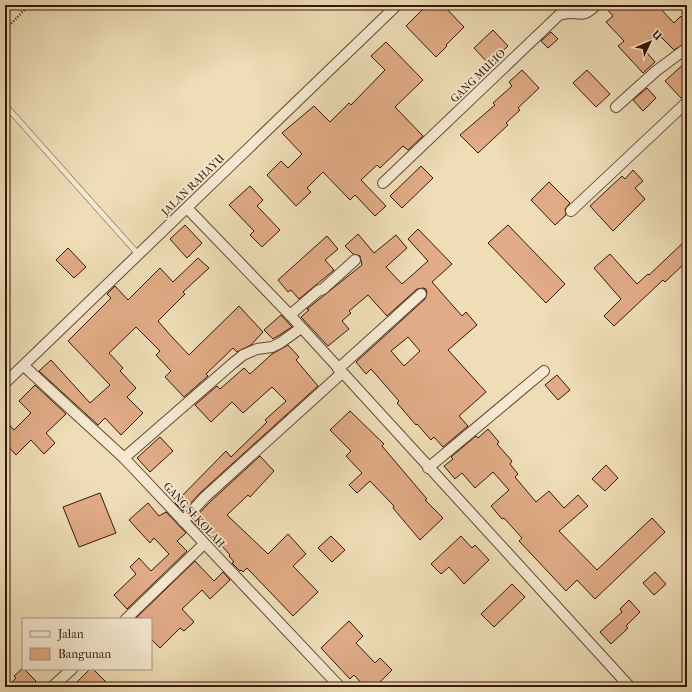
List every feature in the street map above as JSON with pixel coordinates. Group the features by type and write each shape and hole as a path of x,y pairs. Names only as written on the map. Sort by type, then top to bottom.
{"street":[{"name":"JALAN RAHAYU","path":"5,383 397,5"},
{"name":"GANG MULIO","path":"383,184 559,15 574,12 582,15 587,13 596,5"},
{"path":"616,107 651,75 687,48"},
{"path":"571,211 687,102"},
{"path":"187,208 290,315 428,468 630,687"},
{"path":"290,315 356,260"},
{"path":"183,521 206,497 421,294"},
{"path":"124,458 237,360 256,349 276,345 301,328"},
{"name":"GANG SEKOLAH","path":"24,366 124,458 340,687"},
{"path":"428,468 544,371"},
{"path":"127,618 204,544"},
{"path":"52,687 71,670"}],"lane":[{"path":"5,105 138,254"}],"path":[{"path":"5,30 29,5"}],"building":[{"path":"427,5 443,5 464,27 436,57 406,26"},
{"path":"603,5 657,5 674,23 681,16 687,23 687,42 674,50 657,33 642,47 655,62 643,73 618,46 624,41 606,22 613,16"},
{"path":"493,30 508,46 489,64 474,48"},
{"path":"551,32 558,39 548,48 541,41"},
{"path":"386,42 423,80 395,107 423,136 408,150 403,146 380,168 377,165 361,180 386,206 375,216 355,195 350,200 323,172 307,188 311,192 296,206 267,175 281,161 288,168 302,154 282,133 314,106 330,122 349,103 351,105 385,70 371,56"},
{"path":"687,56 687,96 681,98 665,81 686,62 683,59"},
{"path":"522,70 539,88 518,108 520,110 506,123 508,125 478,153 460,135 495,105 493,103 512,86 509,82"},
{"path":"587,70 610,94 596,107 573,83"},
{"path":"647,88 656,98 643,111 633,100"},
{"path":"421,166 433,178 402,208 390,196"},
{"path":"633,170 643,181 635,188 645,199 613,231 590,206 622,176 625,179"},
{"path":"549,182 570,203 565,209 566,215 555,225 531,200"},
{"path":"250,186 263,200 257,206 280,230 262,247 250,235 254,231 229,205"},
{"path":"185,225 202,243 187,258 170,239"},
{"path":"508,225 565,284 546,303 488,243"},
{"path":"418,229 452,264 432,282 462,316 466,312 477,325 448,350 486,392 459,416 468,426 443,447 434,437 431,440 417,424 416,425 397,403 399,401 371,369 366,374 356,362 425,299 427,293 426,289 417,289 387,316 368,295 349,311 351,313 342,321 349,329 328,346 301,317 309,310 307,309 362,265 360,256 353,254 345,246 358,234 374,253 396,235 407,248 386,267 402,284 428,261 408,239","holes":["408,337 420,351 404,366 391,351"]},
{"path":"327,236 338,249 325,260 334,270 299,299 291,290 288,292 278,280"},
{"path":"687,239 687,261 665,282 663,280 614,326 604,316 621,299 594,268 610,254 637,284 648,274 649,275"},
{"path":"68,248 86,267 74,278 56,260"},
{"path":"198,258 209,268 183,292 185,294 158,321 171,336 189,355 239,306 263,332 251,345 237,352 233,348 206,374 208,376 184,397 165,377 171,371 156,355 160,351 136,327 109,353 123,368 120,371 136,388 127,397 143,413 121,435 105,418 98,425 39,371 51,360 90,403 110,385 68,341 111,298 107,294 115,286 128,300 160,268 173,282"},
{"path":"281,315 292,327 273,339 264,330"},
{"path":"288,345 299,357 296,360 318,386 201,492 183,511 175,503 226,451 231,457 267,422 265,420 286,401 272,387 243,413 232,402 211,422 195,405 217,386 220,389 244,368 250,374 272,354"},
{"path":"557,375 570,390 558,400 545,385"},
{"path":"35,385 66,414 46,433 55,443 44,454 31,440 16,455 5,443 5,420 14,430 31,413 19,401"},
{"path":"350,411 384,444 382,446 427,499 425,500 443,518 420,540 393,508 394,506 370,481 357,493 349,485 362,473 346,456 351,451 330,430"},
{"path":"488,429 499,442 497,444 512,461 510,464 518,474 515,477 536,502 549,491 564,508 578,495 588,506 559,531 597,570 652,518 665,532 595,599 577,580 566,591 519,541 522,538 491,506 509,490 493,472 475,488 462,473 455,479 444,466 453,459 451,457 476,436 478,438"},
{"path":"160,437 173,451 150,472 137,458"},
{"path":"260,456 274,471 250,497 248,495 227,515 268,554 288,534 306,554 293,566 318,592 293,616 247,568 243,572 241,570 240,571 232,563 234,562 229,556 230,555 212,535 209,538 192,521 210,502"},
{"path":"606,465 618,478 605,491 592,479"},
{"path":"100,493 116,533 79,547 63,507"},
{"path":"148,503 159,516 166,512 186,533 177,541 187,551 127,609 114,595 136,574 130,567 139,558 151,571 169,554 154,538 150,543 129,520"},
{"path":"331,536 345,550 332,562 318,548"},
{"path":"461,536 472,548 475,545 489,560 464,584 449,567 441,574 431,564"},
{"path":"195,561 214,581 223,572 230,580 210,599 202,590 182,609 194,622 184,631 180,628 160,648 152,640 152,618 136,618"},
{"path":"655,572 666,584 654,595 643,583"},
{"path":"512,584 525,597 494,627 481,614"},
{"path":"629,600 640,612 626,626 628,628 611,644 600,632 622,612 620,609"},
{"path":"349,621 363,636 356,643 375,663 380,658 392,670 375,687 365,687 354,675 350,679 321,648"},
{"path":"22,669 36,681 29,687 7,687 16,678 14,676"},
{"path":"89,670 94,670 111,687 72,687"}]}
